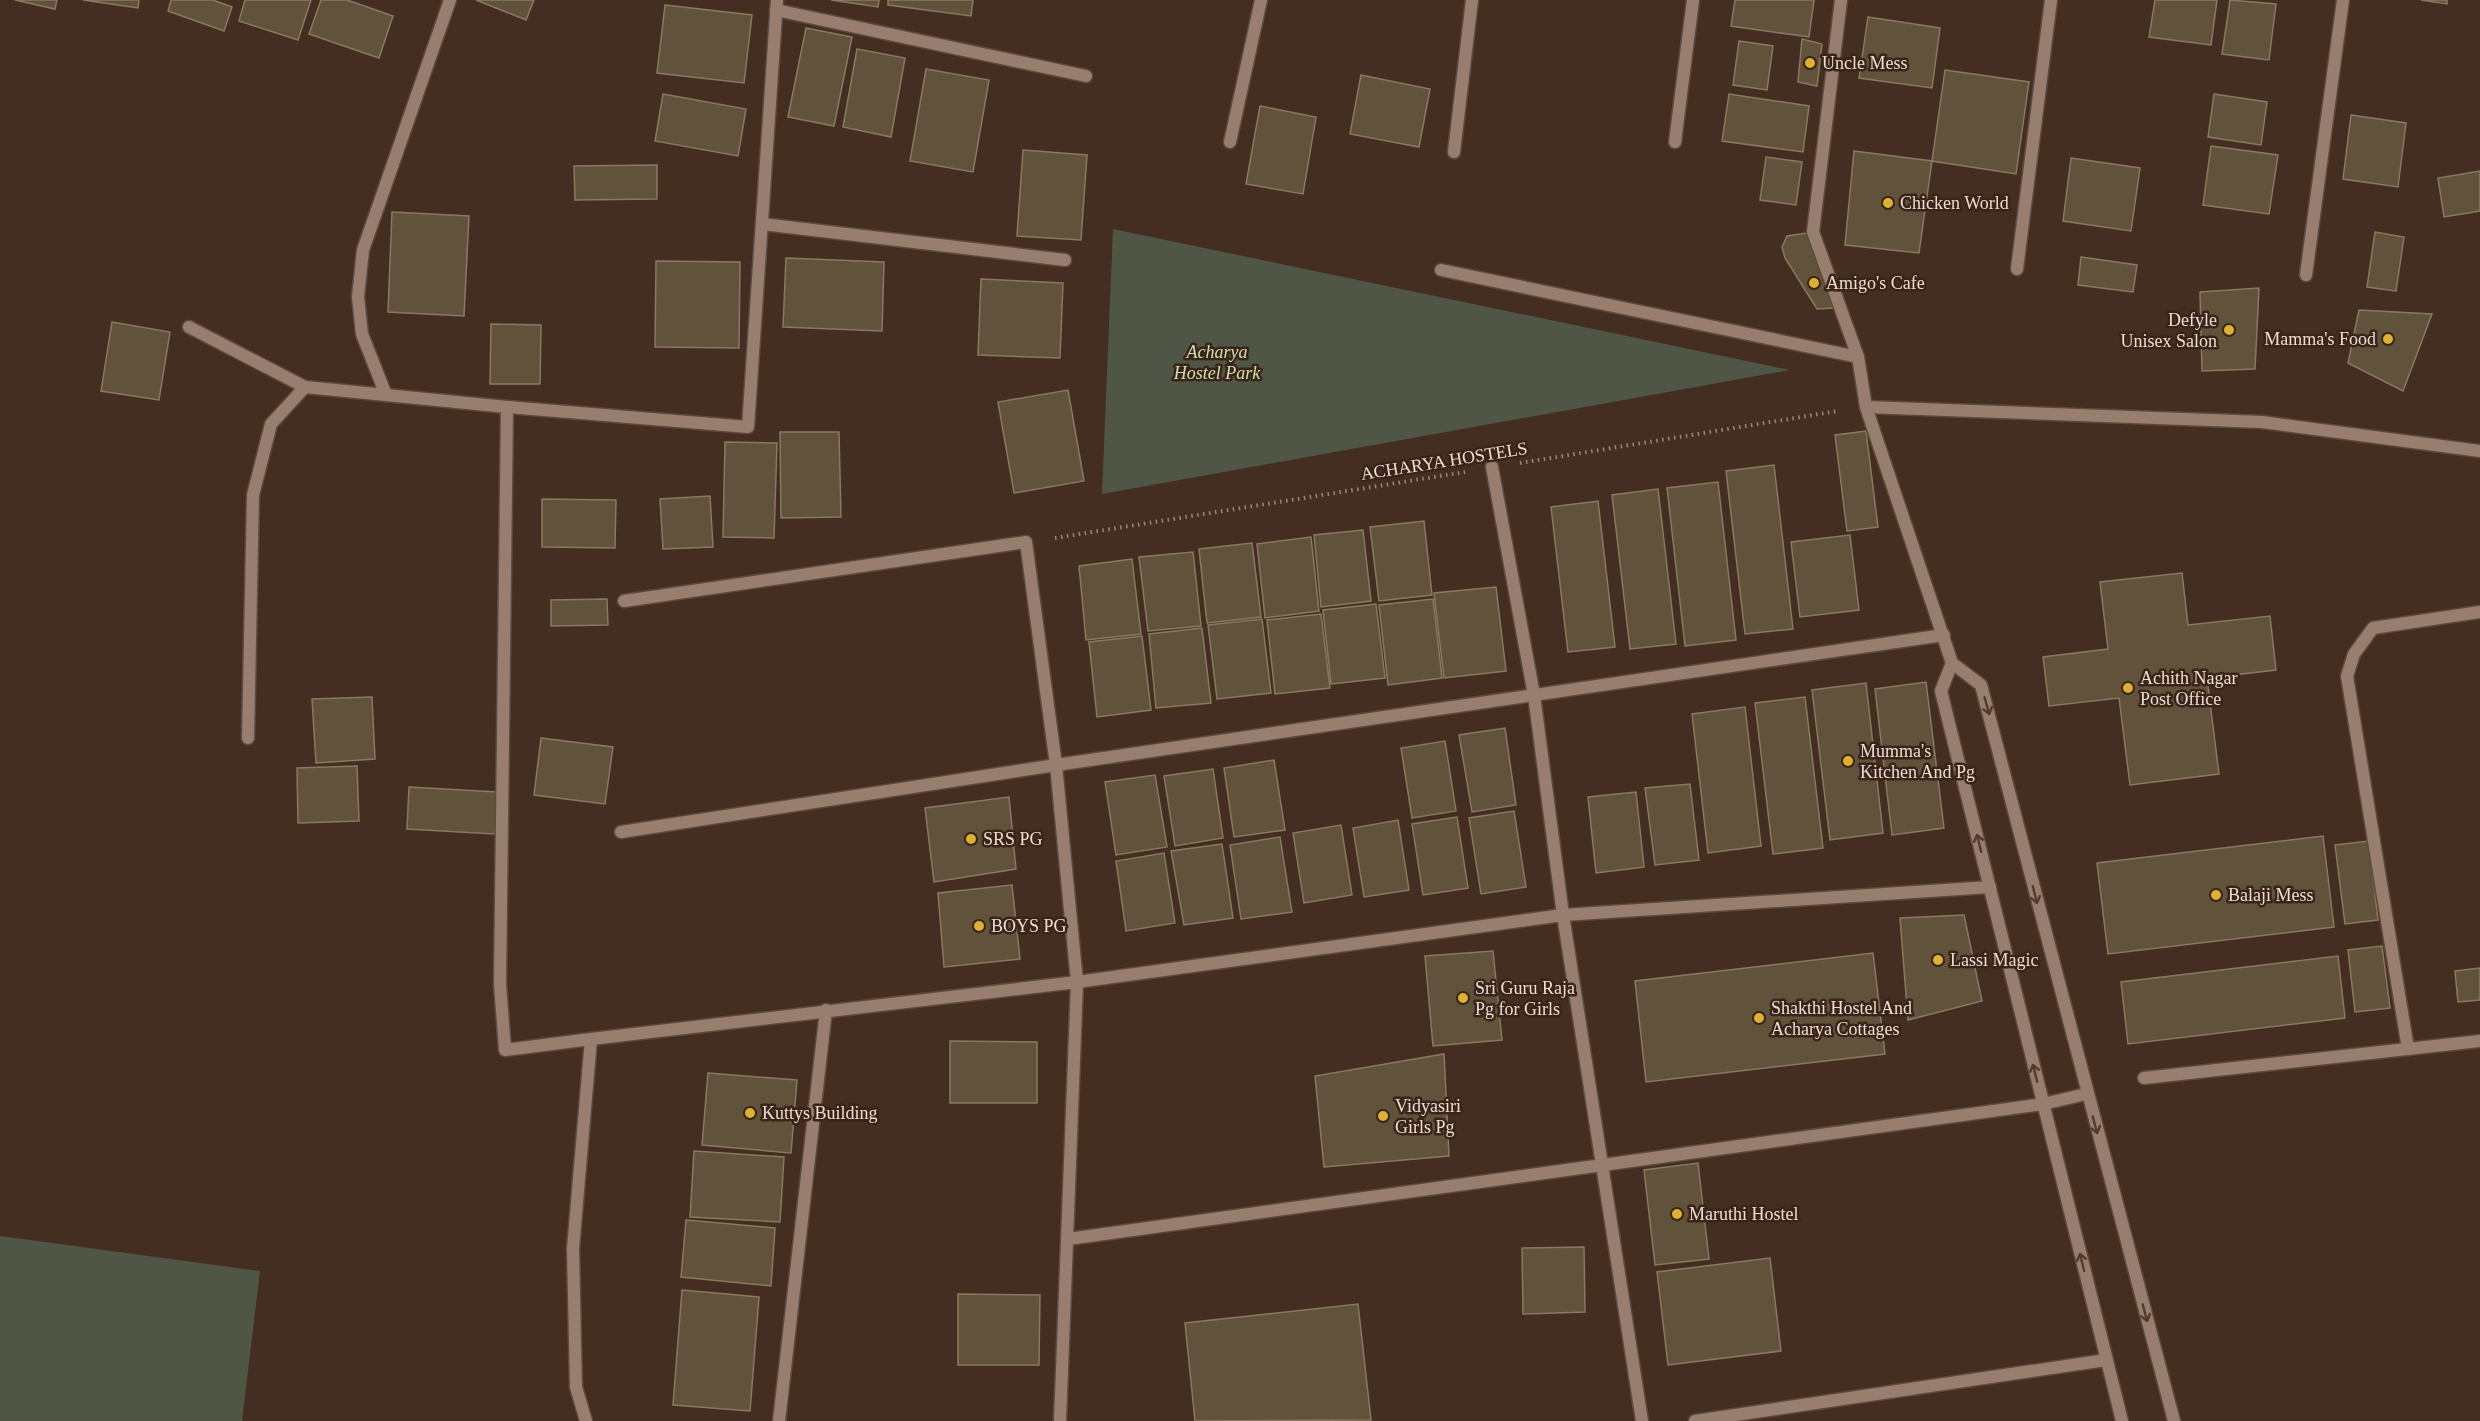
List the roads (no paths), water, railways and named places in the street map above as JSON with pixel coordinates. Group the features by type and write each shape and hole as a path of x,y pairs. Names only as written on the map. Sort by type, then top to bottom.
{"street":[{"path":"386,395 362,334 358,297 363,250 450,0"},
{"path":"1230,142 1262,0"},
{"path":"1454,152 1472,0"},
{"path":"1676,142 1693,0"},
{"path":"1841,0 1813,232 1857,357 1866,407 1952,663 1981,685 2086,1094 2174,1421"},
{"path":"2017,269 2051,0"},
{"path":"2306,275 2343,0"},
{"path":"189,327 305,387 748,427 777,5 1086,76"},
{"path":"762,224 1065,260"},
{"path":"1441,270 1857,357"},
{"path":"248,738 253,495 271,424 305,387"},
{"path":"507,407 500,984 505,1050 826,1010 1077,982 1563,915 1990,887"},
{"path":"1866,407 2262,422 2480,451"},
{"path":"1492,467 1534,695 1563,915 1642,1421"},
{"path":"624,601 1026,542 1056,765 1077,982 1060,1421"},
{"path":"2408,1049 2347,676 2354,654 2373,628 2480,612"},
{"path":"621,832 1056,765 1944,635"},
{"path":"1952,663 1941,691 2122,1421"},
{"path":"779,1421 826,1010"},
{"path":"586,1421 576,1387 573,1249 591,1039"},
{"path":"2144,1078 2480,1041"},
{"path":"1068,1239 1602,1163 2043,1104 2086,1094"},
{"path":"1695,1421 2106,1360"}],"place":[{"name":"Uncle Mess","path":"1810,63"},
{"name":"Chicken World","path":"1888,203"},
{"name":"Amigo's Cafe","path":"1814,283"},
{"name":"Defyle Unisex Salon","path":"2229,330"},
{"name":"Mamma's Food","path":"2388,339"},
{"name":"Achith Nagar Post Office","path":"2128,688"},
{"name":"Mumma's Kitchen And Pg","path":"1848,761"},
{"name":"SRS PG","path":"971,839"},
{"name":"Balaji Mess","path":"2216,895"},
{"name":"BOYS PG","path":"979,926"},
{"name":"Lassi Magic","path":"1938,960"},
{"name":"Sri Guru Raja Pg for Girls","path":"1463,998"},
{"name":"Shakthi Hostel And Acharya Cottages","path":"1759,1018"},
{"name":"Kuttys Building","path":"750,1113"},
{"name":"Vidyasiri Girls Pg","path":"1383,1116"},
{"name":"Maruthi Hostel","path":"1677,1214"}],"park label":[{"name":"Acharya Hostel Park","path":"1217,362"}]}
